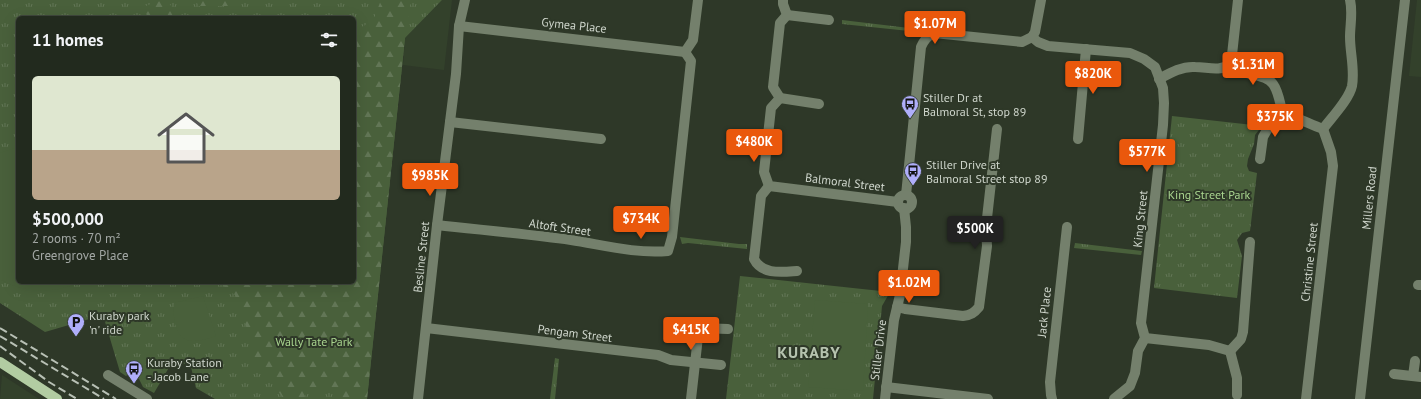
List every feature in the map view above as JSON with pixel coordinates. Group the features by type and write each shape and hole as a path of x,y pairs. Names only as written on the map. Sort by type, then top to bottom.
{"main road":[{"path":"0,362 57,399"}],"street":[{"name":"Besline Street","path":"418,399 437,225 456,74 459,26 465,0"},
{"path":"685,52 693,40 698,0"},
{"path":"783,0 787,15"},
{"path":"901,205 900,197 906,195 921,47 926,33 1022,42 1032,37 1036,28 1041,0"},
{"path":"1231,64 1238,0"},
{"path":"1283,114 1323,129 1348,95 1352,87 1353,76 1350,37 1352,5 1350,0"},
{"name":"Millers Road","path":"1360,399 1405,0"},
{"path":"787,15 829,20"},
{"path":"787,15 780,23 773,87 780,98 819,104"},
{"name":"Gymea Place","path":"459,26 685,52"},
{"name":"King Street","path":"1032,37 1038,42 1048,46 1130,53 1144,59 1155,67 1163,88 1164,103 1155,208 1141,323 1145,338"},
{"path":"1078,140 1086,49"},
{"name":"Altoft Street","path":"437,225 572,240 598,245 655,252 668,251 672,237 691,61 685,52"},
{"path":"1159,79 1173,71 1183,68 1194,66 1215,69 1225,68 1231,64"},
{"path":"1231,64 1236,69 1245,73 1264,77 1273,83 1283,114"},
{"path":"780,98 771,108 764,172 769,186 761,196 754,259 757,265 764,270 782,272 797,271"},
{"path":"1260,159 1263,137 1267,130 1283,114"},
{"path":"450,122 601,139"},
{"path":"897,307 963,316 970,315 979,307 987,246 986,227 997,129"},
{"name":"Christine Street","path":"1306,399 1333,166 1331,152 1323,129"},
{"name":"Balmoral Street","path":"769,186 901,205"},
{"name":"Stiller Drive","path":"885,399 894,320 900,295 906,242 906,227 901,205"},
{"name":"Jack Place","path":"1052,399 1050,382 1067,227"},
{"path":"1230,352 1241,339 1243,332 1250,242"},
{"path":"669,324 699,328 728,329"},
{"name":"Pengam Street","path":"426,328 658,355 671,360 721,365"},
{"path":"691,399 699,328"},
{"path":"1114,399 1130,386 1135,373 1138,350 1145,338 1210,345 1230,352"},
{"path":"1230,352 1237,378 1237,395"},
{"path":"1394,374 1417,376 1415,361"},
{"path":"108,375 147,399"},
{"path":"886,387 935,396 988,399"}],"shaded area":[{"path":"442,0 452,0 444,70 403,65 405,38"},
{"path":"1417,0 1421,0 1421,77 1409,76"},
{"path":"2,375 39,399 0,399"}],"green space":[{"name":"Wally Tate Park","path":"0,0 442,0 405,38 367,399 215,399 196,388 191,367 174,359 154,393 143,387 139,379 130,373 126,376 120,372 103,315 45,332 0,303"},
{"path":"166,0 180,16 148,16 140,8"},
{"path":"195,0 238,0 231,6 199,6"},
{"path":"381,0 411,0 405,38 367,399 341,399 341,389 308,391 303,399 284,399 251,356 251,343 235,295 221,284 356,284 356,30 373,21"},
{"path":"842,20 909,28 909,31 842,24"},
{"name":"King Street Park","path":"1172,116 1262,126 1255,135 1254,144 1248,159 1247,166 1249,171 1257,173 1250,231 1242,233 1237,240 1242,256 1237,298 1154,288"},
{"path":"16,148 16,284 75,284 60,289 40,291 30,290 10,284 0,279 0,153"},
{"path":"680,237 747,244 747,249 688,243 682,244"},
{"path":"1075,243 1142,251 1141,255 1074,248"},
{"path":"740,276 890,292 882,306 873,399 726,399"},
{"path":"203,296 216,336 195,341 183,338 176,328 174,303"},
{"path":"815,300 868,304 863,391 808,387"},
{"path":"555,358 559,359 555,399 550,399"}],"railway":[{"path":"0,328 116,399"},
{"path":"0,336 104,399"},
{"path":"0,346 49,382 77,399"}],"place":[{"name":"Stiller Dr at Balmoral St, stop 89","path":"910,119"},
{"name":"Stiller Drive at Balmoral Street stop 89","path":"913,186"},
{"name":"Kuraby park 'n' ride","path":"76,337"},
{"name":"Kuraby Station - Jacob Lane","path":"134,384"}],"district":[{"name":"KURABY","path":"809,352"}]}
